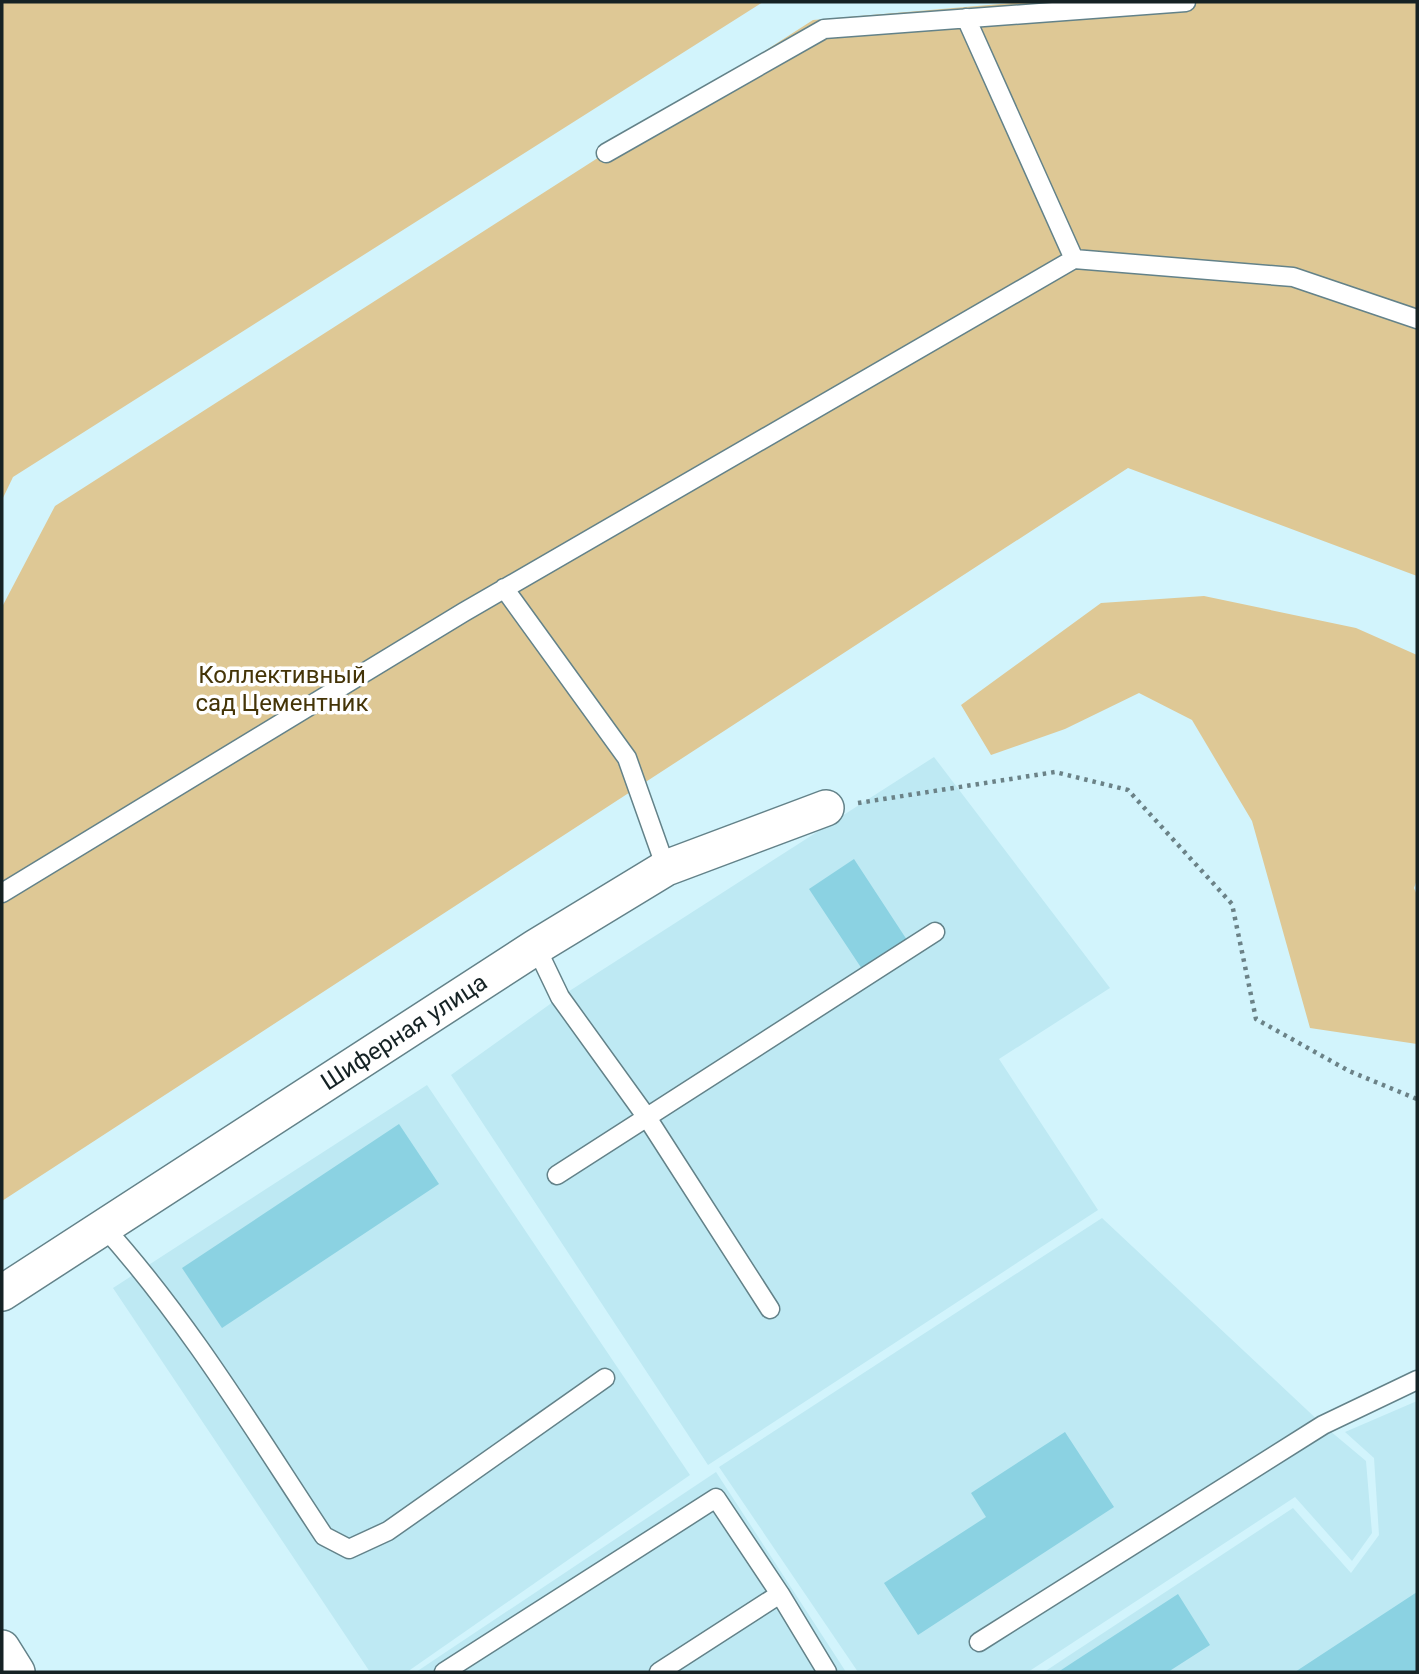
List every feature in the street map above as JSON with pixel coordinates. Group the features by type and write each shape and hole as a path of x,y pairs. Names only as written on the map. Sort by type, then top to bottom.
{"street":[{"name":"Шиферная улица","path":"2,1293 536,947 666,868 826,808"},
{"path":"2,1648 18,1672"}],"lane":[{"path":"606,153 824,29 1186,2"},
{"path":"966,18 1074,259"},
{"path":"2,893 504,588 1074,259 1293,277 1417,318"},
{"path":"504,588 627,758 666,868"},
{"path":"557,1175 648,1119 935,932"},
{"path":"536,947 560,997 648,1119 770,1309"},
{"path":"103,1226 141,1268 228,1390 324,1535 349,1549 388,1531 605,1378"},
{"path":"979,1642 1324,1425 1417,1380"},
{"path":"444,1672 716,1498 780,1594 827,1672"},
{"path":"659,1672 780,1594"}],"path":[{"path":"826,808 1055,772 1128,790 1232,904 1256,1019 1349,1071 1417,1100"}],"shaded area":[{"path":"934,757 1110,988 999,1059 1098,1210 708,1465 451,1075 560,997"},
{"path":"427,1085 690,1475 407,1672 370,1672 113,1288"},
{"path":"1102,1218 1323,1425 1366,1461 1372,1533 1352,1561 1295,1497 1028,1672 858,1672 719,1467"},
{"path":"1417,1401 1417,1672 1044,1672 1293,1508 1351,1573 1379,1535 1374,1458 1345,1432"},
{"path":"716,1472 846,1672 416,1672"}],"green space":[{"path":"2,2 763,2 13,477 2,500"},
{"name":"Коллективный сад Цементник","path":"1023,2 1417,2 1417,576 1128,468 2,1201 2,607 55,506 813,20"},
{"path":"1204,596 1356,628 1417,655 1417,880 1414,888 1417,895 1417,1044 1310,1028 1252,821 1192,720 1139,693 1065,729 991,755 961,705 1101,603"}],"building":[{"path":"854,859 907,940 862,969 809,889"},
{"path":"399,1124 439,1184 222,1328 182,1268"},
{"path":"1065,1432 1114,1507 918,1635 884,1583 986,1517 971,1493"},
{"path":"1417,1592 1417,1672 1295,1672"},
{"path":"1178,1594 1210,1645 1168,1672 1058,1672"}]}
